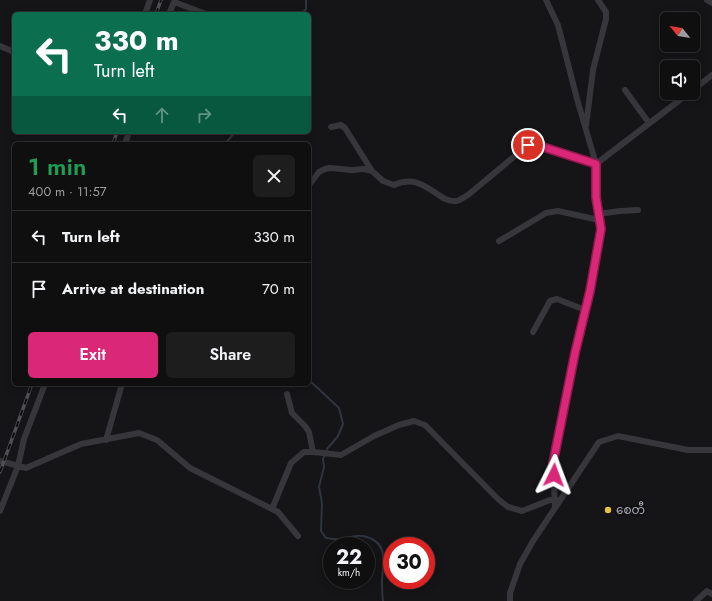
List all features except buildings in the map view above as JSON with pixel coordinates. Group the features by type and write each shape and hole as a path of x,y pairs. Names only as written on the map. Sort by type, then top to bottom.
{"street":[{"path":"146,12 150,0"},
{"path":"546,0 558,25 596,164 596,197 601,229 553,463 555,508"},
{"path":"586,128 593,70 606,18 606,12 598,0"},
{"path":"707,0 712,3"},
{"path":"170,12 175,1 201,12"},
{"path":"0,46 12,51"},
{"path":"700,84 712,75"},
{"path":"625,90 648,123"},
{"path":"596,164 679,100"},
{"path":"331,127 341,125 345,128 372,172"},
{"path":"311,182 319,172 325,169 364,169 372,172 383,181 394,185 403,181 421,184 448,200 457,201 468,195 528,145 540,146 596,164"},
{"path":"499,241 546,213 558,211 599,217 620,211 638,210"},
{"path":"533,332 548,304 553,300 557,299 585,310"},
{"path":"0,511 18,466 24,440 44,386"},
{"path":"106,440 121,386"},
{"path":"287,394 292,413 309,432 313,452"},
{"path":"272,509 291,463 304,452 341,455 374,436 414,421 425,425 498,499 508,507 522,511 555,498"},
{"path":"0,461 26,468 81,444 139,433 157,440 190,468 278,512 298,536"},
{"path":"510,601 510,593 520,564 533,541 599,442 618,436 688,450 712,450"},
{"path":"696,601 707,591 712,594"}],"waterway":[{"path":"303,12 306,9 306,0"},
{"path":"227,142 233,134"},
{"path":"311,382 339,408 343,424 338,436 327,449 323,459 324,467 319,487 322,503 321,531 326,538 338,539 363,536 377,542 383,552 383,601"}],"railway":[{"path":"157,12 161,0"},
{"path":"114,142 116,134"},
{"path":"0,472 31,386"}],"place":[{"name":"စေတီ","path":"608,510"}],"route":[{"path":"528,145 540,146 596,164 596,197 601,229 590,291 575,353 553,463 554,475"}]}
